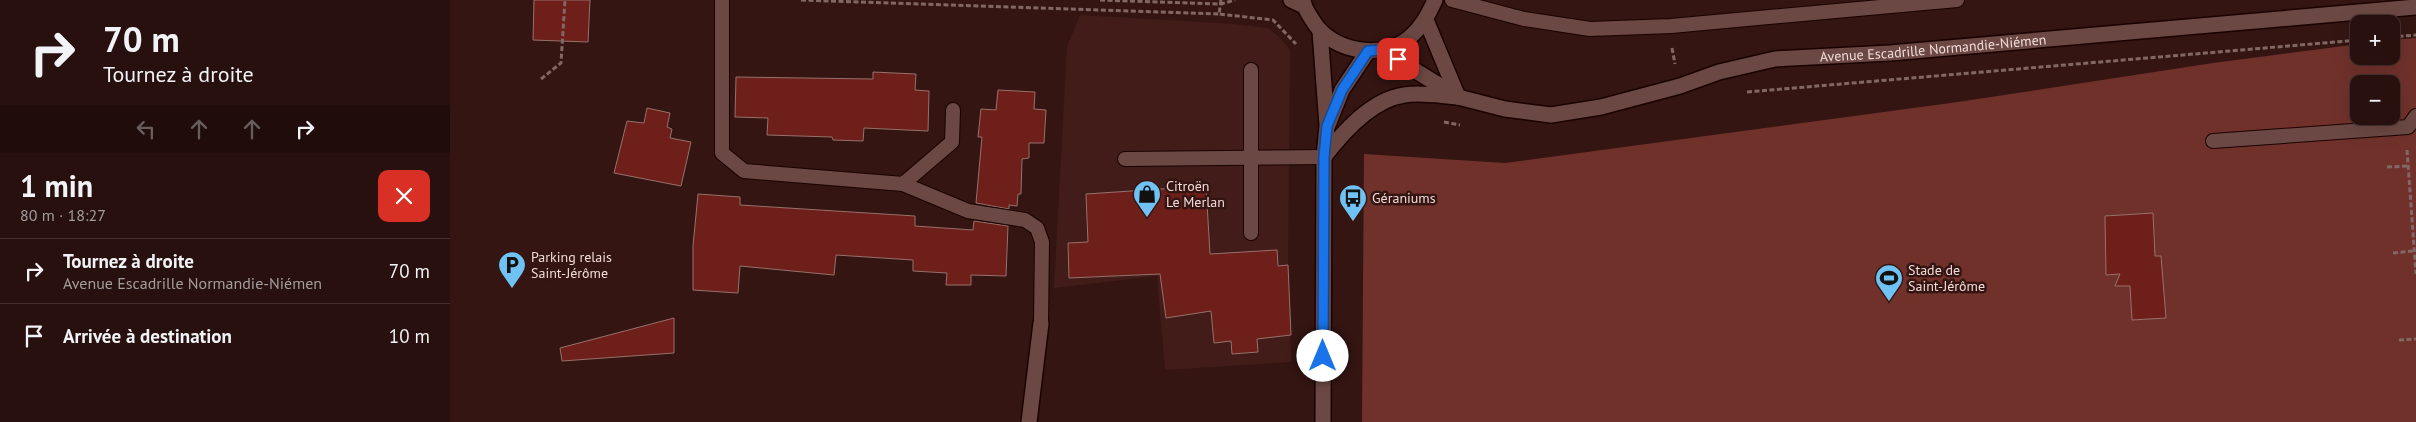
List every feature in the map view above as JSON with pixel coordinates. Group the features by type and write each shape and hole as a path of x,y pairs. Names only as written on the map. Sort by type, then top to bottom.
{"street":[{"path":"1327,126 1342,90 1375,50 1407,39 1426,20 1435,0"},
{"name":"Avenue Escadrille Normandie-Niémen","path":"1299,2 1320,31 1342,46 1375,50 1458,97 1505,109 1551,115 1601,107 1680,86 1719,72 1775,59 1899,52 2416,7"},
{"path":"1324,157 1342,134 1370,109 1404,95 1458,97 1426,20"},
{"path":"1320,31 1327,126 1324,157 1323,422"},
{"path":"1029,422 1041,324"}],"lane":[{"path":"722,0 722,153 744,171 903,184 968,211 1024,220 1037,228 1042,242 1041,324"},
{"path":"1452,0 1524,19 1590,29 1671,26 1957,0"},
{"path":"1250,233 1252,70"},
{"path":"903,184 952,142 953,110"},
{"path":"2213,141 2408,127 2416,116"},
{"path":"1125,159 1324,157"}],"path":[{"path":"541,79 562,63 566,0"},
{"path":"801,0 1220,14"},
{"path":"1100,0 1221,4 1235,0"},
{"path":"1671,26 1672,54 1680,86"},
{"path":"2400,36 2416,34"},
{"path":"2407,143 2416,274"},
{"path":"2387,167 2408,166"},
{"path":"2393,253 2414,252"},
{"path":"2400,340 2416,338"}],"shaded area":[{"path":"1080,15 1234,24 1268,28 1290,50 1288,265 1291,362 1165,370 1157,276 1054,288 1067,47"},
{"name":"Stade de Saint-Jérôme","path":"2416,38 2416,422 1362,422 1364,154 1505,163 1958,102 2213,63 2350,45 2350,65 2400,65 2400,39"}],"building":[{"path":"534,0 590,0 588,42 533,40"},
{"path":"873,72 916,74 915,90 929,91 928,131 864,128 863,141 833,140 832,137 767,135 768,118 735,117 736,77 873,79"},
{"path":"998,90 1035,92 1034,109 1046,110 1044,143 1029,143 1029,158 1022,159 1021,194 1018,194 1017,206 1009,205 1009,209 976,203 982,137 978,137 981,109 996,110"},
{"path":"647,108 670,113 667,127 672,129 670,138 691,142 681,186 614,173 627,121 644,123"},
{"name":"Citroën Le Merlan","path":"1206,186 1210,254 1277,250 1278,266 1288,265 1291,335 1257,339 1258,352 1232,354 1231,341 1214,343 1211,311 1166,318 1160,274 1069,278 1068,243 1088,242 1086,194"},
{"path":"698,194 740,197 740,205 915,216 915,226 973,230 974,221 1008,226 1006,276 971,275 971,285 946,285 947,273 913,271 913,260 836,255 834,275 740,266 738,293 693,290 693,246"},
{"path":"2153,213 2155,256 2161,256 2166,318 2132,320 2130,286 2115,286 2120,274 2106,275 2105,216"},
{"path":"674,318 674,353 562,361 560,348"}],"place":[{"name":"Citroën Le Merlan","path":"1147,218"},
{"name":"Géraniums","path":"1353,222"},
{"name":"Parking relais Saint-Jérôme","path":"512,289"},
{"name":"Stade de Saint-Jérôme","path":"1889,302"}],"route":[{"path":"1323,356 1324,157 1327,126 1342,90 1368,51 1382,50 1398,59"}]}
